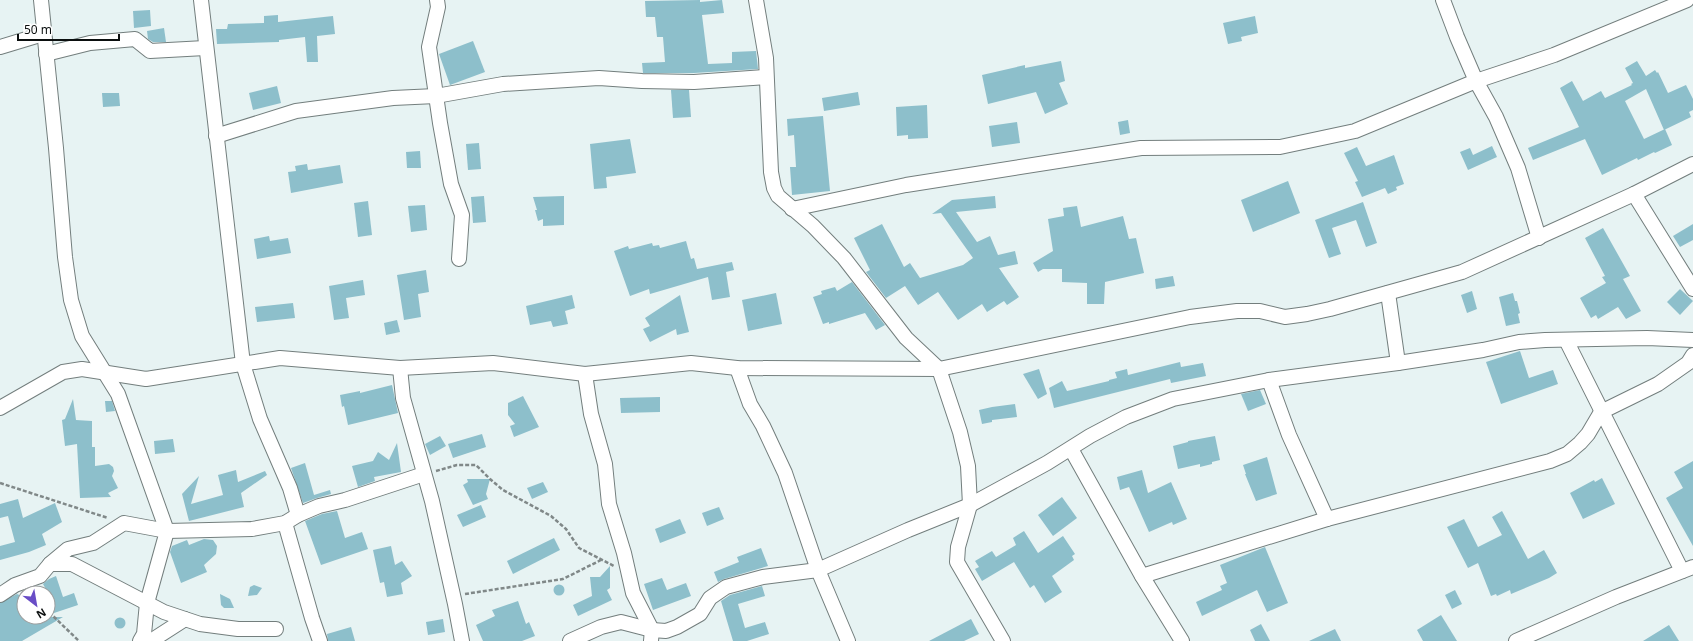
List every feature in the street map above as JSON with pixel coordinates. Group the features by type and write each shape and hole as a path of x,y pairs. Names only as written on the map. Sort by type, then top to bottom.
{"street":[{"path":"41,0 65,257 71,300 82,336 118,394 167,531 147,603 144,634 140,641"},
{"path":"201,0 243,364 260,419 290,488 298,515"},
{"path":"437,0 438,7 429,47 451,184 462,216 459,259"},
{"path":"756,0 766,58 770,172 774,188 778,196 813,226 844,258 906,338 939,369 961,438 968,466 970,504 958,547 957,562 1003,641"},
{"path":"1443,0 1476,81 1496,117 1518,168 1540,238"},
{"path":"792,209 906,185 1141,148 1280,147 1355,131 1476,81 1554,55 1687,0"},
{"path":"0,47 43,34"},
{"path":"46,54 90,43 135,39 150,51 206,48"},
{"path":"216,136 296,111 392,98 436,96 503,84 599,78 694,82 766,77"},
{"path":"0,408 63,372 82,369 146,380 280,358 400,368 493,363 585,374 691,363 737,368 939,369 1190,317 1237,311 1260,311 1284,317 1307,314 1388,293 1462,272 1540,238 1634,194 1693,164"},
{"path":"1634,194 1693,289"},
{"path":"1388,293 1398,364"},
{"path":"570,641 601,627 621,622 652,635 677,627 700,614 710,598 726,587 763,577 818,570 970,504 1126,417 1151,407 1195,394 1269,380 1398,364 1483,350 1519,342 1647,338 1693,340"},
{"path":"1516,641 1616,597 1688,569 1601,412 1566,340"},
{"path":"1142,576 1327,519 1550,461 1567,454 1580,443 1588,434 1601,412 1658,384 1688,363 1693,355"},
{"path":"400,368 403,398 432,501 462,641"},
{"path":"737,368 750,404 763,426 785,473 818,570 848,641"},
{"path":"585,374 591,414 605,464 609,504 633,593 652,635"},
{"path":"1269,380 1289,435 1327,519"},
{"path":"1071,449 1142,576 1182,641"},
{"path":"0,595 16,586 40,576 50,564 68,549 93,542 124,523 167,531 252,529 285,523 318,506 345,500 424,474"},
{"path":"285,523 320,641"},
{"path":"50,564 72,564 164,612 200,624 238,629 276,629"},
{"path":"151,641 185,619"}],"path":[{"path":"424,474 456,465 476,465 503,490 551,516 566,529 579,548 628,572"},
{"path":"0,483 124,523"},
{"path":"453,595 485,592 563,578 601,560"},
{"path":"56,619 79,641"}],"building":[{"path":"700,0 700,2 722,0 724,13 702,15 708,64 732,63 732,52 756,51 758,69 694,73 643,73 642,63 665,62 663,37 657,37 655,17 646,17 645,1"},
{"path":"150,10 151,26 134,28 133,11"},
{"path":"278,15 278,22 333,16 335,34 317,36 318,62 307,62 305,37 279,40 279,42 217,44 216,29 227,29 228,24 264,23 264,16"},
{"path":"1255,16 1258,33 1241,37 1242,41 1228,44 1223,23"},
{"path":"164,28 166,42 153,42 148,39 147,31"},
{"path":"473,41 485,72 450,85 439,54"},
{"path":"1061,61 1065,81 1059,83 1068,104 1045,114 1036,92 988,104 982,75 1025,65 1025,68"},
{"path":"1637,61 1646,76 1655,70 1657,73 1658,72 1668,93 1686,85 1693,99 1693,110 1689,112 1691,117 1665,129 1672,145 1638,160 1637,158 1602,175 1585,139 1533,160 1528,148 1579,127 1560,88 1572,81 1583,101 1601,91 1605,98 1632,85 1631,84 1633,83 1625,68","holes":["1646,89 1664,130 1644,139 1625,101"]},
{"path":"277,86 281,103 253,110 249,93"},
{"path":"671,90 689,90 691,117 673,118"},
{"path":"858,92 860,105 824,111 822,98"},
{"path":"102,93 119,93 120,106 103,107"},
{"path":"927,105 928,138 908,139 908,135 897,136 896,107"},
{"path":"823,116 830,191 792,195 790,167 796,167 794,135 788,136 787,119"},
{"path":"1128,120 1130,133 1120,135 1118,122"},
{"path":"1017,122 1020,143 992,147 989,126"},
{"path":"630,139 636,173 606,177 607,188 594,189 590,144"},
{"path":"479,143 481,169 468,170 466,144"},
{"path":"1492,146 1497,157 1468,170 1460,152 1470,148 1473,155"},
{"path":"1357,147 1366,166 1394,155 1404,184 1396,187 1397,190 1388,194 1385,188 1362,197 1355,182 1358,181 1344,153"},
{"path":"420,151 421,168 407,168 406,152"},
{"path":"307,164 308,170 340,165 343,183 291,193 288,172 296,171 295,166"},
{"path":"1288,181 1300,213 1253,232 1241,200"},
{"path":"484,196 486,222 473,223 471,197"},
{"path":"564,196 564,225 543,226 543,219 538,221 535,210 537,210 533,197"},
{"path":"995,196 996,208 956,212 977,242 990,236 998,255 1015,251 1018,264 999,268 1019,297 1007,305 1004,301 987,312 982,304 958,320 938,292 918,305 905,286 886,298 866,272 870,270 854,238 882,224 904,267 910,263 920,278 963,265 973,258 941,213 932,214 952,200"},
{"path":"368,201 372,235 358,237 354,203"},
{"path":"1363,202 1377,243 1366,247 1356,220 1332,228 1341,254 1329,258 1315,220"},
{"path":"425,205 427,230 411,232 408,206"},
{"path":"1077,206 1081,227 1123,216 1129,239 1136,238 1144,273 1105,282 1104,304 1087,304 1087,283 1062,282 1062,269 1043,269 1038,272 1033,263 1053,251 1048,219 1064,216 1063,208"},
{"path":"1693,224 1693,240 1680,247 1673,236"},
{"path":"1603,228 1630,276 1623,279 1641,311 1626,319 1618,307 1598,319 1596,315 1591,318 1580,298 1606,283 1602,277 1605,276 1585,238"},
{"path":"269,236 270,241 288,238 291,253 257,259 254,239"},
{"path":"686,241 691,259 694,258 697,269 732,262 734,270 726,272 730,297 712,300 708,277 650,294 649,289 630,296 614,251 628,246 629,249 652,243 653,246 659,245 660,248"},
{"path":"426,270 429,292 418,294 421,317 404,320 397,275"},
{"path":"1173,276 1175,286 1156,289 1155,279"},
{"path":"363,280 365,295 346,298 349,318 334,320 329,286"},
{"path":"852,282 885,325 876,330 865,313 829,324 829,322 823,324 813,297 822,294 821,291 835,287 837,291"},
{"path":"1680,289 1693,301 1680,315 1667,302"},
{"path":"1472,291 1477,309 1467,313 1461,295"},
{"path":"776,293 782,324 748,331 742,300"},
{"path":"1513,293 1520,313 1518,314 1520,323 1506,326 1499,297"},
{"path":"572,295 575,308 565,311 568,324 553,327 551,321 530,325 526,306"},
{"path":"680,295 689,332 677,335 676,329 650,342 643,329 650,326 645,318"},
{"path":"293,303 295,318 257,322 255,307"},
{"path":"397,320 400,332 386,335 384,323"},
{"path":"1520,351 1529,378 1553,370 1558,384 1501,404 1486,362"},
{"path":"1180,362 1181,367 1203,363 1206,376 1171,383 1170,379 1054,408 1049,388 1062,381 1067,391 1117,378 1115,372 1127,369 1128,375"},
{"path":"1039,369 1047,394 1038,399 1023,374"},
{"path":"392,385 398,413 348,425 340,395 360,391 360,393"},
{"path":"1260,390 1266,404 1248,411 1241,394"},
{"path":"523,396 539,427 514,437 510,426 515,424 508,415 508,403"},
{"path":"660,397 660,412 621,413 620,398"},
{"path":"73,399 76,420 92,421 92,447 95,447 95,466 109,464 113,467 114,471 112,476 118,488 108,493 111,497 80,498 77,444 65,446 62,420 65,419"},
{"path":"105,401 112,401 115,411 106,412"},
{"path":"1015,404 1017,417 992,420 992,422 982,424 979,410"},
{"path":"482,434 486,447 453,458 448,444"},
{"path":"440,436 446,446 430,455 425,444"},
{"path":"1215,436 1220,460 1200,467 1200,464 1178,469 1173,446 1188,441"},
{"path":"173,439 175,452 155,454 154,441"},
{"path":"397,443 401,472 374,477 375,481 358,487 352,466 373,461 378,452 389,460"},
{"path":"1267,457 1277,494 1256,501 1243,465"},
{"path":"1693,461 1693,546 1666,498 1683,488 1674,472"},
{"path":"305,463 314,495 330,490 331,494 303,503 291,468"},
{"path":"236,470 238,482 265,471 267,475 241,493 244,507 189,521 182,494 199,476 191,504 223,495 218,475"},
{"path":"1142,470 1148,493 1171,482 1187,519 1173,525 1172,522 1149,532 1129,487 1120,490 1117,477"},
{"path":"1602,478 1615,504 1583,519 1570,493 1594,480 1595,482"},
{"path":"467,479 490,479 486,494 488,499 473,505 463,485 468,482"},
{"path":"543,482 548,492 532,499 527,488"},
{"path":"1062,497 1077,518 1053,536 1038,515"},
{"path":"18,499 23,518 55,503 62,522 42,534 46,545 29,552 0,560 0,546 15,542 8,516 0,518 0,504"},
{"path":"481,505 486,517 463,527 457,515"},
{"path":"719,507 724,519 707,526 702,513"},
{"path":"337,511 345,538 362,532 368,549 321,565 305,521 322,514"},
{"path":"1502,511 1528,559 1544,550 1557,573 1549,578 1511,594 1510,590 1497,596 1496,594 1491,596 1478,563 1468,568 1447,527 1464,519 1478,547 1502,535 1492,517"},
{"path":"680,519 686,533 660,543 655,529"},
{"path":"1024,531 1038,553 1063,536 1075,554 1072,556 1074,560 1052,576 1062,592 1045,603 1034,585 1030,588 1014,562 982,581 975,569 979,567 975,561 992,551 996,557 1016,545 1013,538"},
{"path":"554,538 560,550 513,574 507,561"},
{"path":"204,539 213,540 217,546 216,554 204,565 207,572 181,583 170,552 172,546 187,540 189,545"},
{"path":"391,546 395,565 402,561 412,576 401,583 403,594 387,597 384,582 380,583 373,550"},
{"path":"1265,547 1288,603 1267,612 1257,590 1202,616 1196,602 1222,590 1220,586 1227,583 1220,565"},
{"path":"761,548 768,566 718,582 714,572 739,562 737,557"},
{"path":"610,566 610,588 607,590 612,600 578,616 573,605 592,596 590,577 600,577"},
{"path":"56,576 63,597 74,593 78,605 56,612 56,585 43,584"},
{"path":"662,578 667,590 686,583 691,596 653,610 644,584"},
{"path":"559,584 563,586 565,590 563,594 559,596 555,594 553,590 555,586"},
{"path":"254,585 262,588 257,595 248,596 250,587"},
{"path":"762,586 765,596 738,604 745,628 765,622 769,634 747,641 733,641 721,601 730,595"},
{"path":"1455,590 1462,604 1452,609 1445,595"},
{"path":"220,594 230,599 234,608 224,608 221,605"},
{"path":"16,595 16,625 49,625 22,641 0,641 0,603"},
{"path":"518,601 526,624 529,622 535,636 522,641 483,641 476,625 495,616 492,610"},
{"path":"1441,615 1457,641 1423,641 1417,630"},
{"path":"56,617 63,617 56,621"},
{"path":"118,618 122,618 124,619 124,627 118,628 115,625 115,621"},
{"path":"443,619 445,632 428,635 426,622"},
{"path":"971,619 979,634 964,641 929,641"},
{"path":"1261,624 1270,641 1255,641 1250,630"},
{"path":"1669,625 1679,641 1643,641"},
{"path":"351,627 355,641 328,641 327,634"},
{"path":"1335,629 1341,641 1309,641"}]}
